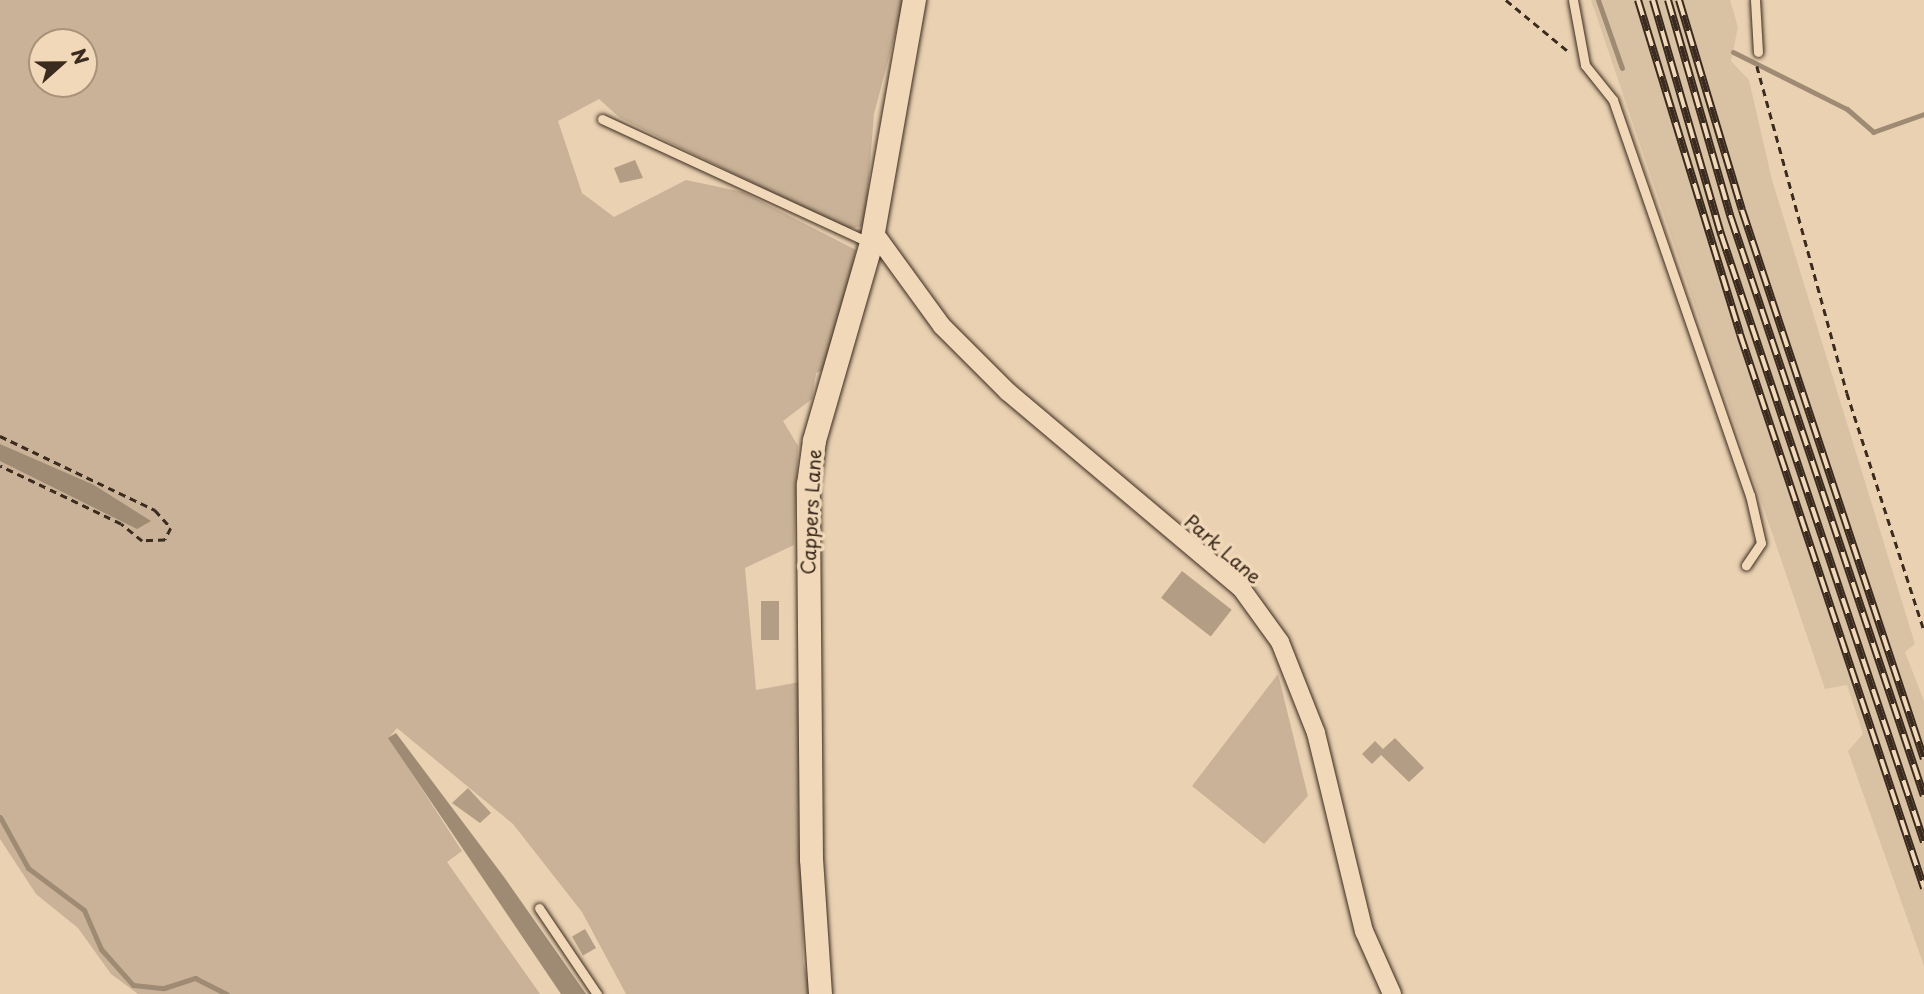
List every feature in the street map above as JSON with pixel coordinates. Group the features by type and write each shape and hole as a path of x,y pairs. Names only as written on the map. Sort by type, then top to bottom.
{"street":[{"name":"Cappers Lane","path":"820,994 811,859 808,484 817,429 872,237 914,0"},
{"name":"Park Lane","path":"872,237 942,326 1008,392 1241,588 1280,642 1316,733 1347,875 1392,994"}],"lane":[{"path":"1573,0 1585,65 1614,100 1750,495 1761,543 1746,565"},
{"path":"1755,0 1758,52"},
{"path":"602,119 872,237"},
{"path":"539,908 597,994"}],"path":[{"path":"1506,0 1585,65"},
{"path":"1756,76 1847,393 1924,630"},
{"path":"0,436 155,510 171,528 165,540 142,541 121,524 0,466"}],"shaded area":[{"path":"0,0 904,0 874,114 865,226 847,229 620,118 599,99 558,121 582,193 614,217 686,180 743,192 856,250 843,314 824,370 816,373 812,399 783,421 798,446 794,545 745,568 756,690 800,682 803,962 812,994 626,994 582,912 513,824 397,728 389,738 462,851 447,862 540,994 138,994 111,974 78,928 36,894 0,839"},
{"path":"1591,0 1730,0 1738,27 1731,61 1749,80 1772,180 1915,644 1905,652 1924,701 1924,966 1848,751 1863,734 1847,685 1825,689"},
{"path":"0,444 94,485 151,521 137,529 0,461"},
{"path":"1278,674 1308,796 1264,844 1192,786"},
{"path":"396,733 504,877 586,994 561,994 388,738"}],"building":[{"path":"635,160 643,178 620,183 614,168"},
{"path":"1182,571 1232,610 1211,637 1161,598"},
{"path":"761,601 779,601 779,640 761,640"},
{"path":"1395,738 1424,768 1409,782 1381,755 1372,764 1362,754 1375,741 1383,749"},
{"path":"468,788 491,813 480,823 452,803"},
{"path":"585,929 596,948 583,956 572,936"}],"waterway":[{"path":"1598,0 1622,68"},
{"path":"1733,52 1847,109 1873,132 1924,114"},
{"path":"0,817 28,868 84,910 101,949 133,985 164,988 195,978 227,994"}],"railway":[{"path":"1638,0 1740,334 1924,888"},
{"path":"1653,0 1721,234 1924,842"},
{"path":"1668,0 1731,218 1924,796"},
{"path":"1679,0 1742,210 1924,759"}]}
